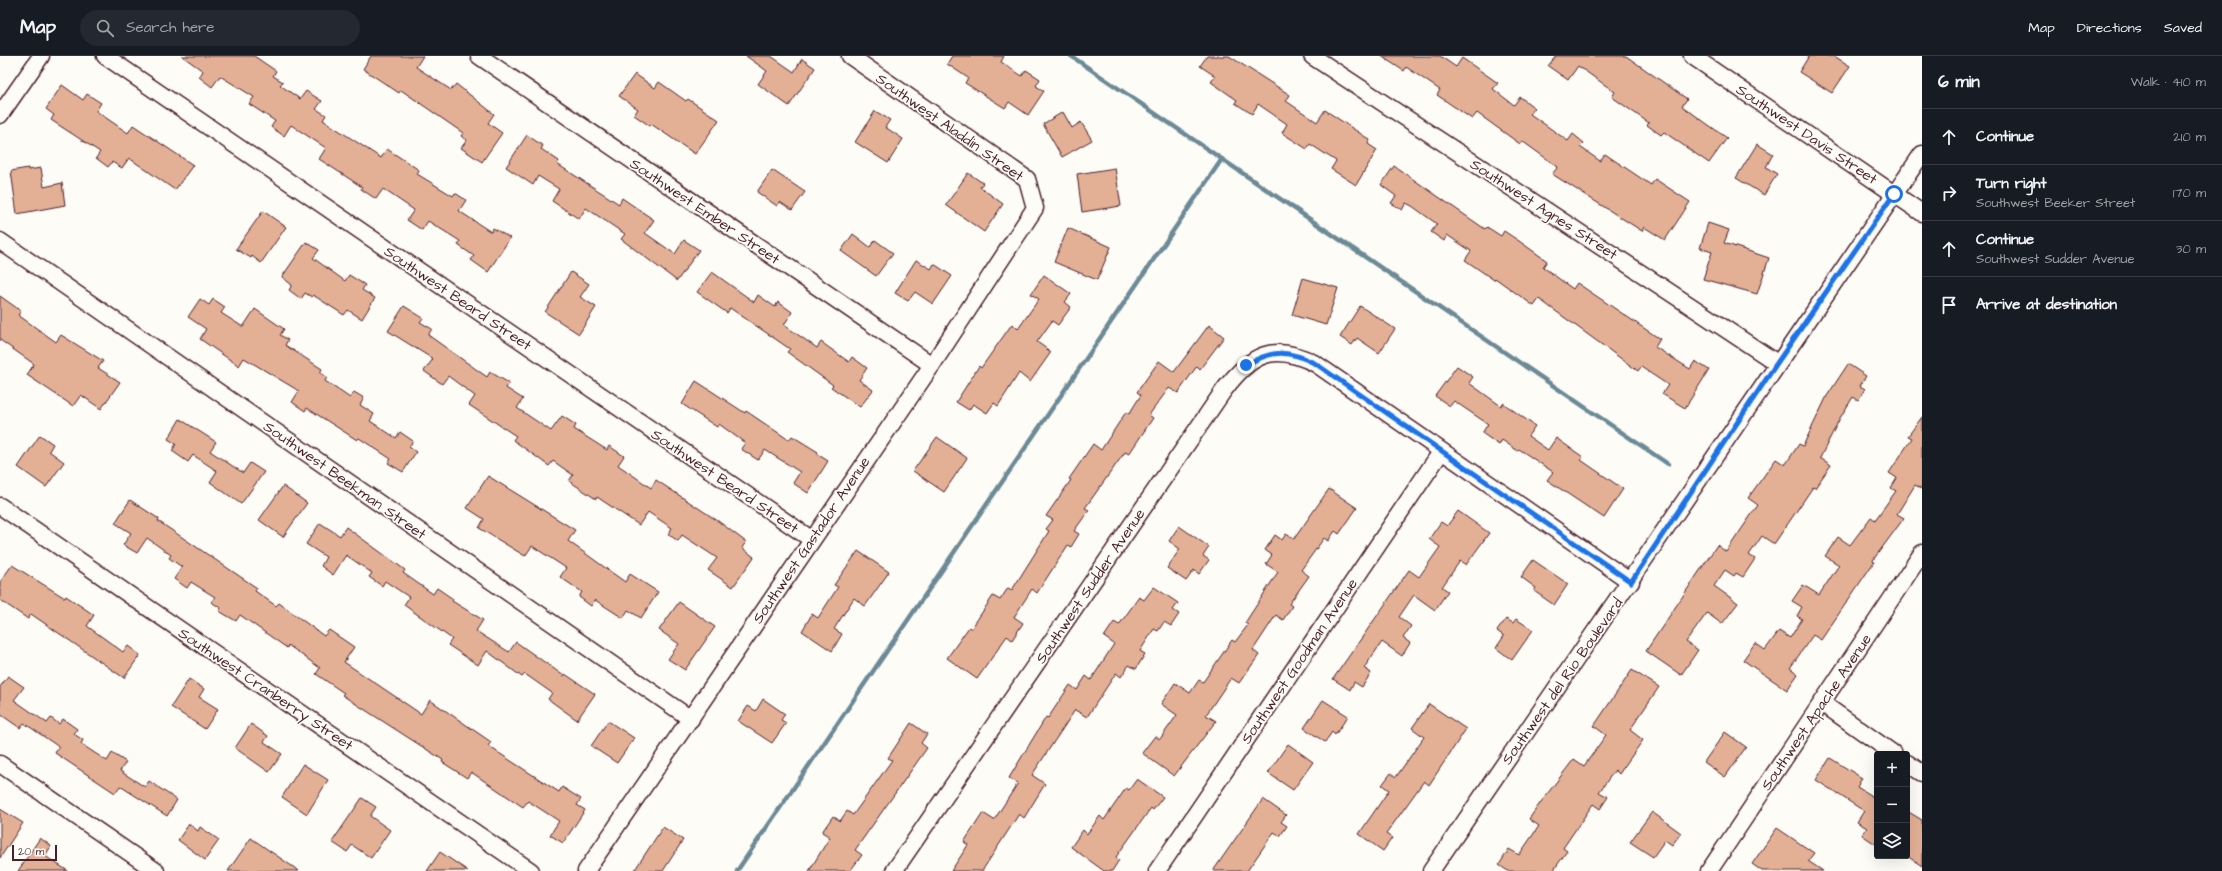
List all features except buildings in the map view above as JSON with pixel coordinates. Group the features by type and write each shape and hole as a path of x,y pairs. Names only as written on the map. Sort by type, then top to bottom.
{"street":[{"path":"0,115 41,56"},
{"name":"Southwest Beard Street","path":"105,56 811,540"},
{"name":"Southwest Ember Street","path":"479,56 932,365"},
{"name":"Southwest Aladdin Street","path":"850,56 1027,179 1035,208"},
{"name":"Southwest Agnes Street","path":"1312,56 1777,363"},
{"name":"Southwest Davis Street","path":"1692,56 1922,213"},
{"name":"Southwest del Rio Boulevard","path":"1431,871 1631,582 1777,363 1922,154"},
{"name":"Southwest Gastador Avenue","path":"586,871 932,365 1035,208"},
{"name":"Southwest Beekman Street","path":"0,242 690,719"},
{"name":"Southwest Sudder Avenue","path":"894,871 1236,374 1258,358 1288,352 1316,364 1631,582"},
{"name":"Southwest Goodman Avenue","path":"1157,871 1442,452"},
{"name":"Southwest Cranberry Street","path":"0,506 531,871"},
{"name":"Southwest Apache Avenue","path":"1709,871 1922,553"},
{"path":"1822,703 1890,751"},
{"path":"0,764 156,871"},
{"path":"1910,765 1922,773"}],"waterway":[{"path":"1071,56 1668,464"},
{"path":"737,871 1222,159"}],"route":[{"path":"1246,365 1258,358 1288,352 1316,364 1631,582 1777,363 1894,194"}]}
